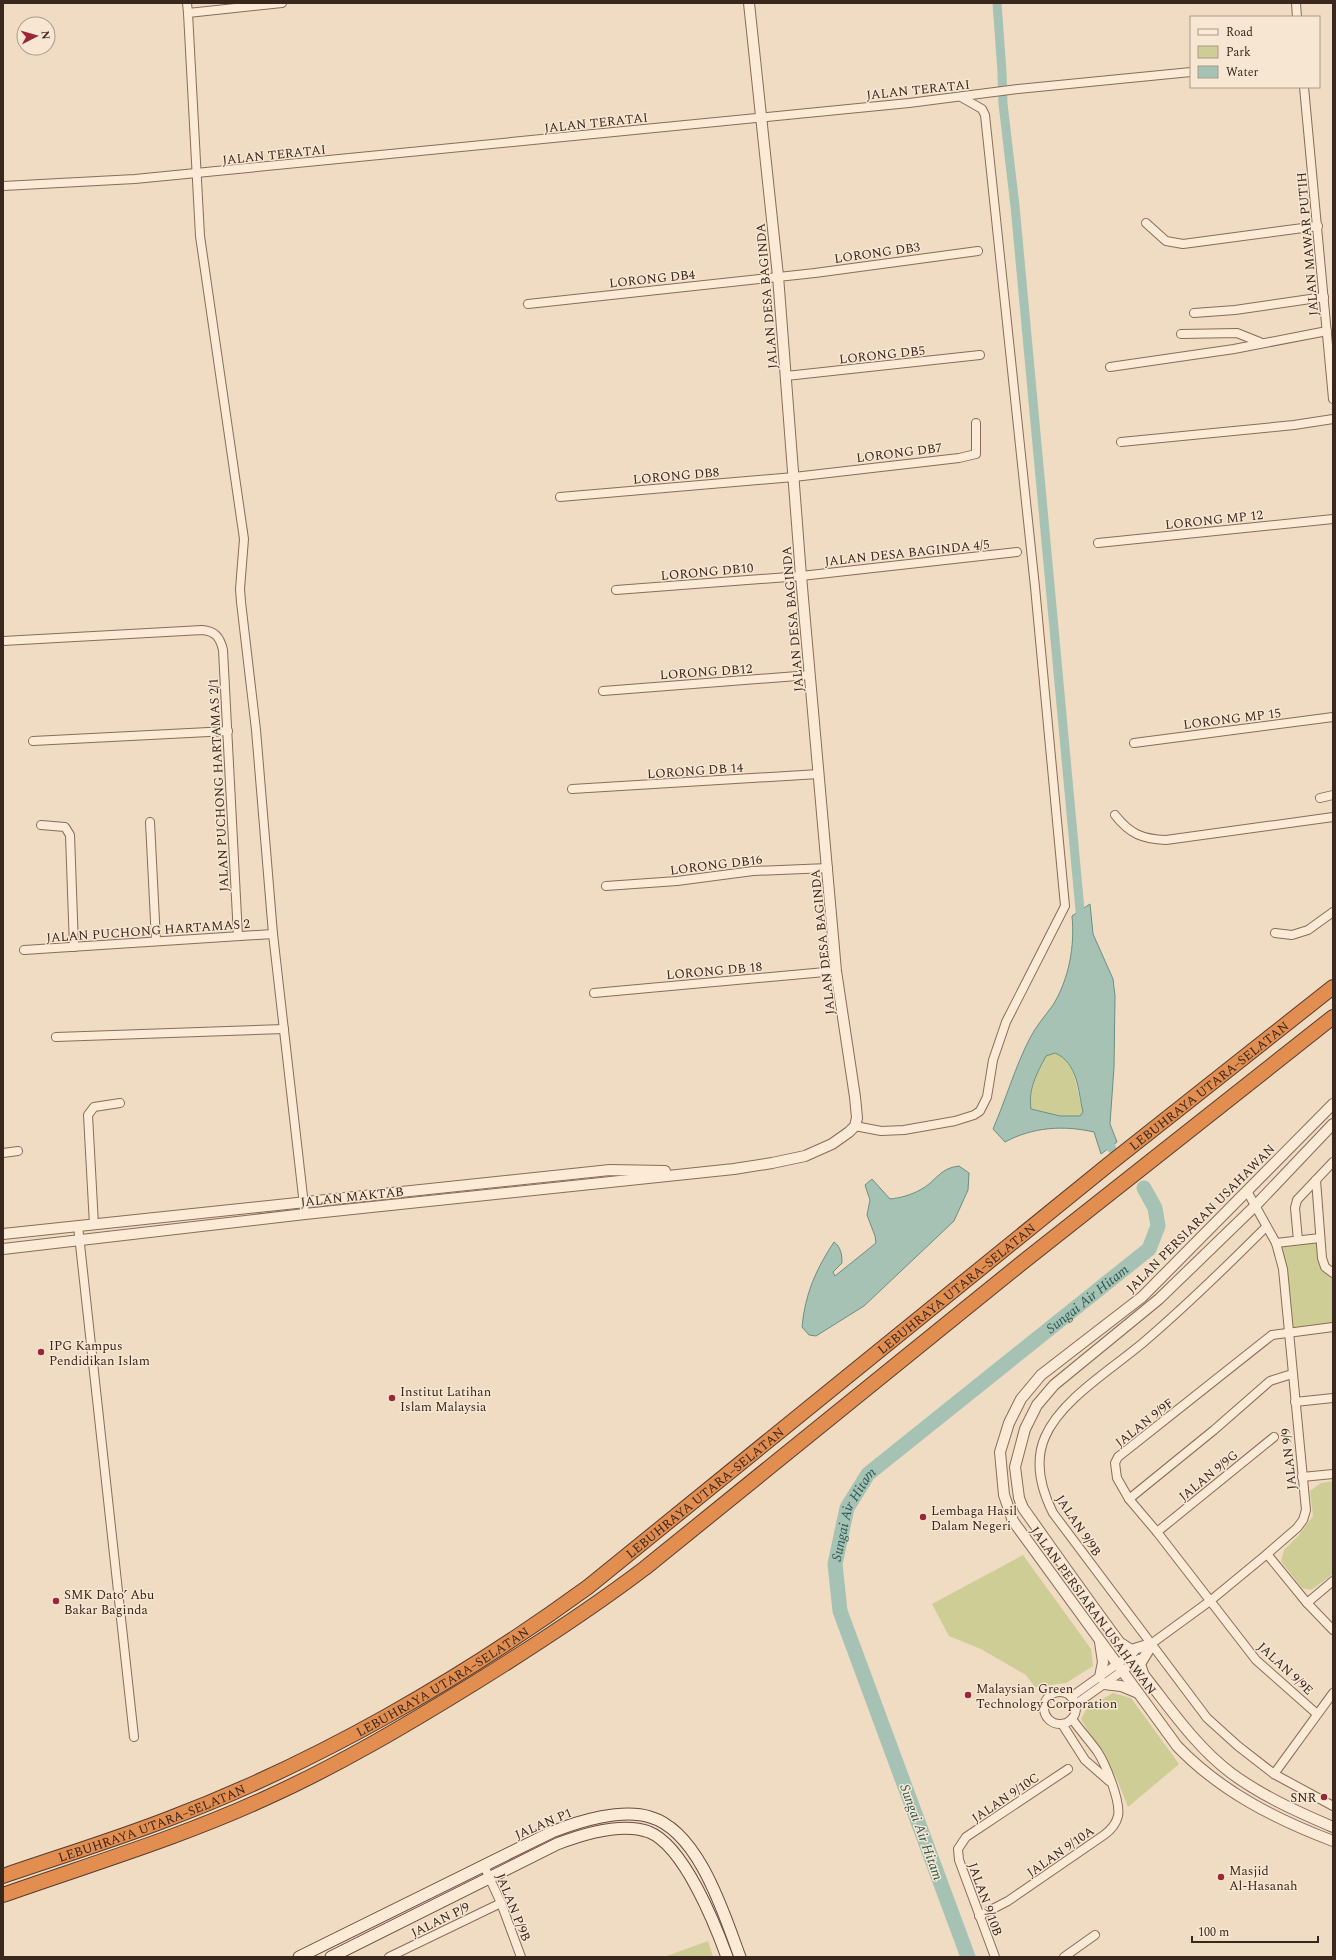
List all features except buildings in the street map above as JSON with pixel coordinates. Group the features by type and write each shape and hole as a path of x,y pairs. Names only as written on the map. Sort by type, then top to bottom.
{"highway":[{"name":"LEBUHRAYA UTARA–SELATAN","path":"3,1876 168,1819 262,1780 344,1738 433,1689 528,1630 588,1587 1108,1165 1333,987"},
{"name":"LEBUHRAYA UTARA–SELATAN","path":"3,1895 173,1836 266,1799 353,1756 438,1706 541,1641 597,1604 645,1568 1124,1181 1333,1017"}],"main road":[{"name":"JALAN P1","path":"299,1957 552,1832 572,1824 597,1818 617,1816 650,1817 668,1825 694,1852 720,1902 740,1957"},
{"name":"JALAN P1","path":"331,1957 490,1876 557,1844 583,1834 625,1829 649,1832 671,1849 692,1879 707,1909 727,1957"}],"street":[{"path":"187,3 203,262 244,539 240,589 256,730 273,934 305,1214"},
{"path":"188,13 282,3"},
{"name":"JALAN DESA BAGINDA","path":"749,3 778,276 801,576 836,971 856,1122"},
{"path":"1296,3 1297,16"},
{"name":"JALAN TERATAI","path":"3,186 197,174 1190,72"},
{"name":"JALAN MAWAR PUTIH","path":"1304,88 1333,399"},
{"path":"856,1122 881,1131 904,1130 955,1121 974,1115 980,1111 987,1098 993,1060 1006,1022 1065,906 1035,587 985,115 982,109 960,96"},
{"path":"1146,223 1166,241 1183,244 1318,226"},
{"name":"LORONG DB3","path":"778,276 815,273 978,250"},
{"name":"LORONG DB4","path":"528,304 778,276"},
{"path":"1194,313 1235,310 1324,298"},
{"path":"1110,367 1263,344 1327,332"},
{"path":"1181,334 1237,333 1263,344"},
{"name":"LORONG DB5","path":"786,376 980,355"},
{"path":"1121,442 1294,425 1333,419"},
{"name":"LORONG DB7","path":"794,477 976,454 976,423"},
{"name":"LORONG DB8","path":"560,497 794,477"},
{"name":"LORONG MP 12","path":"1098,543 1333,519"},
{"name":"JALAN DESA BAGINDA 4/5","path":"801,576 1016,552"},
{"name":"LORONG DB10","path":"616,590 801,576"},
{"name":"JALAN PUCHONG HARTAMAS 2/1","path":"3,642 202,630 216,634 221,640 223,650 228,730 238,936"},
{"name":"LORONG DB12","path":"603,690 810,675"},
{"name":"LORONG MP 15","path":"1134,743 1333,717"},
{"path":"33,741 228,730"},
{"name":"LORONG DB 14","path":"572,789 819,774"},
{"path":"1320,798 1333,795"},
{"path":"1115,815 1130,832 1153,839 1166,840 1333,817"},
{"path":"150,822 156,941"},
{"path":"41,825 65,827 70,835 74,947"},
{"name":"LORONG DB16","path":"606,886 677,881 753,871 828,868"},
{"path":"1275,933 1292,936 1308,930 1333,912"},
{"name":"JALAN PUCHONG HARTAMAS 2","path":"24,950 273,934"},
{"name":"LORONG DB 18","path":"594,993 836,971"},
{"path":"56,1037 284,1029"},
{"path":"94,1225 88,1115 94,1107 120,1103"},
{"name":"JALAN PERSIARAN USAHAWAN","path":"1333,1104 1142,1297 1040,1375 1021,1398 1009,1424 1000,1452 1003,1490 1010,1515 1025,1540 1100,1639 1177,1746 1199,1768 1218,1783 1253,1804 1304,1830 1333,1841"},
{"name":"JALAN MAKTAB","path":"3,1249 305,1214 734,1169 805,1156 832,1144 856,1122"},
{"name":"JALAN PERSIARAN USAHAWAN","path":"1333,1124 1255,1206 1159,1299 1054,1385 1037,1405 1025,1429 1019,1447 1015,1467 1019,1498 1023,1508 1132,1659 1175,1714 1212,1756 1230,1772 1255,1789 1297,1811 1333,1826"},
{"path":"3,1153 18,1151"},
{"path":"1298,1240 1297,1200 1333,1162"},
{"name":"JALAN MAKTAB","path":"3,1234 610,1170 705,1172"},
{"path":"1316,1180 1322,1258 1326,1267 1333,1273"},
{"name":"JALAN 9/9","path":"1073,1700 1121,1668 1210,1601 1297,1528 1306,1510 1287,1332 1283,1269 1276,1243 1247,1191"},
{"path":"78,1226 134,1737"},
{"name":"JALAN 9/9B","path":"1266,1227 1225,1268 1146,1341 1067,1405 1054,1420 1040,1450 1040,1470 1043,1492 1052,1513 1144,1634 1148,1647 1161,1656 1207,1718 1238,1746 1274,1774 1333,1806"},
{"path":"1276,1243 1320,1238"},
{"name":"JALAN 9/9F","path":"1210,1601 1157,1532 1129,1499 1116,1478 1115,1463 1118,1457 1192,1400 1267,1338 1278,1333 1333,1327"},
{"path":"1129,1499 1214,1430 1270,1381 1292,1374"},
{"path":"1295,1402 1333,1398"},
{"name":"JALAN 9/9G","path":"1157,1532 1274,1438"},
{"path":"1302,1477 1333,1474"},
{"path":"1267,1554 1307,1603 1333,1630"},
{"path":"1307,1603 1333,1581"},
{"name":"JALAN 9/9E","path":"1210,1601 1256,1660 1317,1714"},
{"path":"1100,1639 1103,1662 1102,1681 1121,1686 1140,1694"},
{"path":"1120,1643 1131,1650 1148,1647"},
{"path":"1143,1673 1140,1664 1148,1647"},
{"path":"1059,1692 1073,1700 1076,1712 1072,1719 1062,1724 1056,1723 1047,1717 1045,1707 1046,1702 1053,1694 1059,1692"},
{"path":"1274,1774 1333,1693"},
{"name":"JALAN 9/10A","path":"979,1916 1008,1901 1110,1830 1116,1823 1118,1804 1111,1783 1098,1753 1072,1719"},
{"path":"1062,1724 1085,1760 1111,1783"},
{"name":"JALAN 9/10C","path":"958,1849 966,1837 1068,1768"},
{"name":"JALAN 9/10B","path":"958,1849 959,1860 995,1957"},
{"name":"JALAN P/9B","path":"484,1866 490,1876 501,1903 521,1957"},
{"name":"JALAN P/9","path":"388,1957 501,1903"},
{"path":"1064,1957 1095,1935"}],"green space":[{"path":"1055,1053 1065,1057 1073,1071 1083,1112 1080,1116 1060,1116 1031,1109 1032,1088 1037,1075 1046,1056"},
{"path":"1320,1238 1322,1258 1333,1273 1333,1327 1287,1332 1276,1243"},
{"path":"1333,1481 1333,1574 1311,1590 1302,1588 1281,1561 1284,1550 1299,1535 1313,1516 1310,1491 1321,1483"},
{"path":"1023,1555 1091,1649 1093,1666 1066,1683 1035,1687 1026,1675 981,1649 949,1636 932,1604"},
{"path":"1113,1693 1131,1698 1179,1764 1128,1807 1116,1777 1081,1719 1087,1708"},
{"path":"708,1941 713,1957 664,1957"}],"water":[{"path":"1090,904 1093,934 1113,979 1115,996 1114,1067 1110,1124 1117,1142 1101,1154 1094,1132 1071,1128 1037,1130 1005,1142 993,1129 1030,1038 1059,995 1067,973 1072,950 1072,916","holes":["1055,1053 1063,1058 1073,1070 1076,1078 1083,1112 1080,1116 1060,1116 1031,1109 1030,1102 1032,1088 1046,1056"]},
{"path":"959,1166 969,1173 968,1190 954,1221 864,1306 816,1336 809,1335 802,1327 803,1315 812,1282 834,1242 840,1249 842,1260 842,1263 833,1272 835,1276 876,1243 867,1215 870,1200 865,1185 872,1179 890,1199 898,1198 920,1190 942,1172 952,1167"}],"waterway":[{"path":"997,3 1003,104 1015,206 1081,921"},
{"path":"1105,1136 1112,1149"},
{"name":"Sungai Air Hitam","path":"968,1957 840,1611 835,1564 847,1508 868,1474 1149,1249 1158,1226 1155,1208 1144,1188"}],"place":[{"name":"IPG Kampus Pendidikan Islam","path":"41,1352"},
{"name":"Institut Latihan Islam Malaysia","path":"392,1398"},
{"name":"Lembaga Hasil Dalam Negeri","path":"923,1517"},
{"name":"SMK Dato’ Abu Bakar Baginda","path":"56,1601"},
{"name":"Malaysian Green Technology Corporation","path":"968,1695"},
{"name":"SNR","path":"1324,1797"},
{"name":"Masjid Al-Hasanah","path":"1221,1877"}]}
